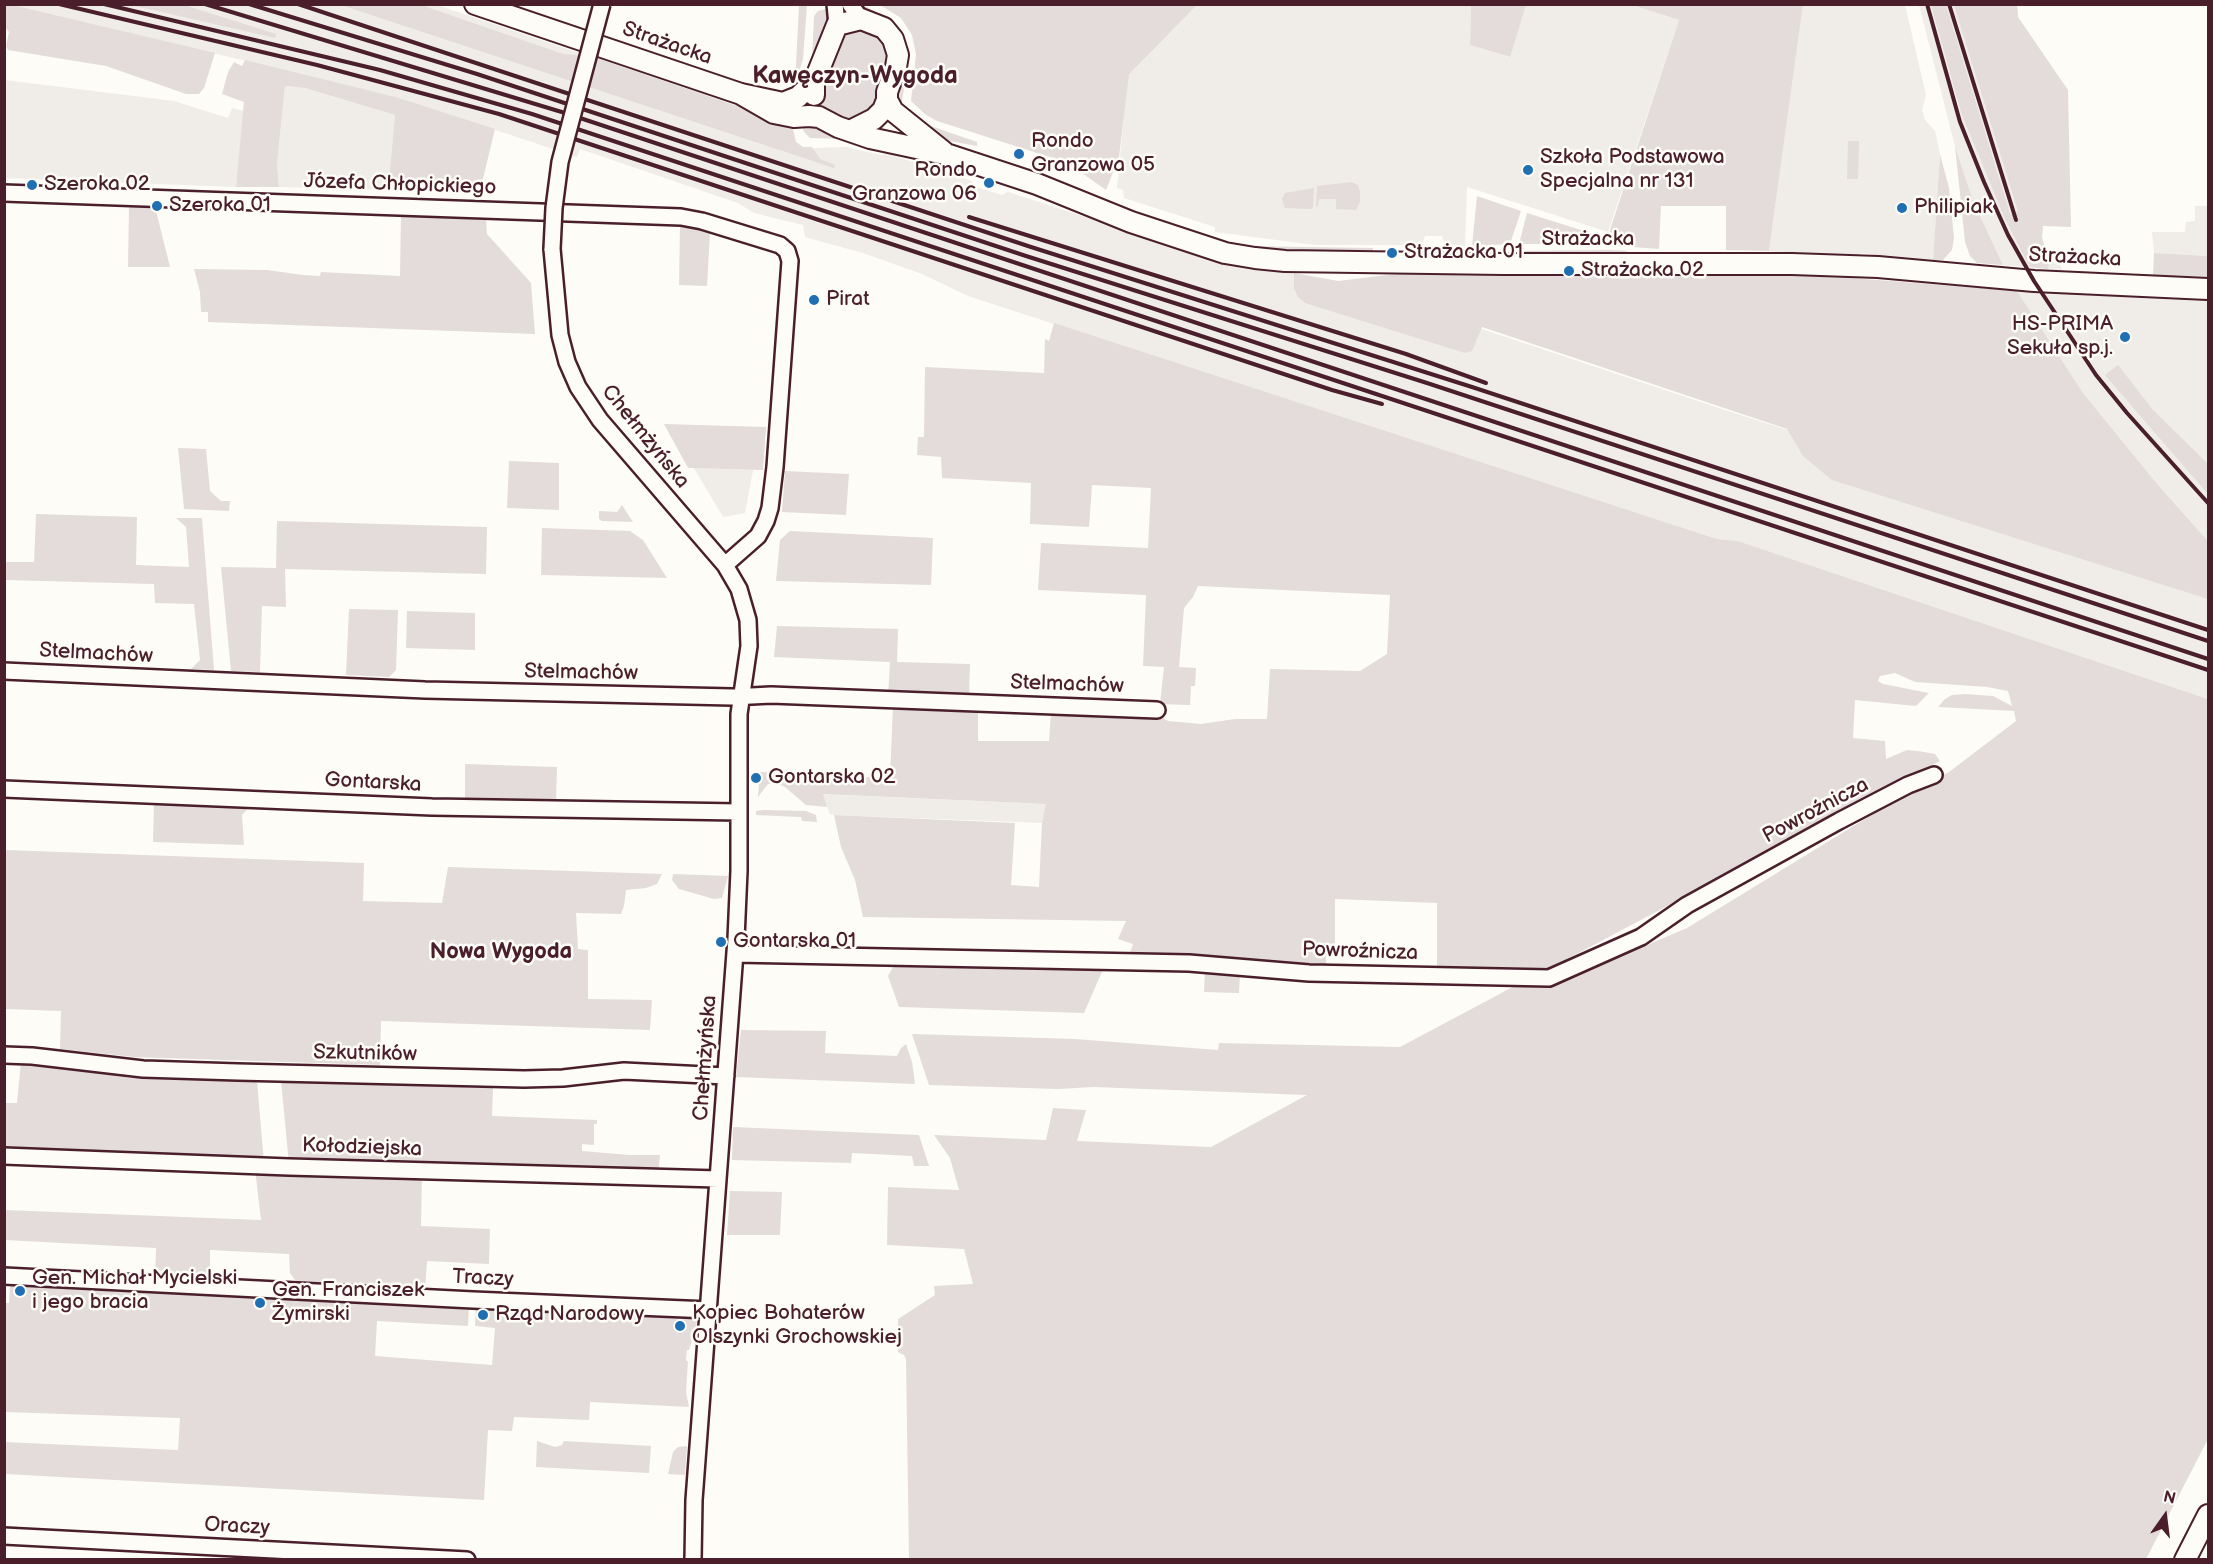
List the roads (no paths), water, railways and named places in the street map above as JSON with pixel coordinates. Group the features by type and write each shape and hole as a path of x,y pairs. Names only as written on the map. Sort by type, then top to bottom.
{"main road":[{"name":"Strażacka","path":"475,4 741,94 783,103 798,97 814,82"},
{"path":"856,12 884,28 893,39 897,64 883,110 874,119 852,130 838,127 819,117 814,103 814,82 837,25 856,12"},
{"name":"Strażacka","path":"741,94 781,116 819,117"},
{"name":"Strażacka","path":"887,100 893,111 949,155"},
{"name":"Strażacka","path":"852,130 870,138 949,155 1037,184 1131,222 1225,253 1255,258 1285,261 1513,264 1792,264 1878,267 2034,281 2208,289"},
{"path":"2185,1560 2208,1515"}],"street":[{"name":"Chełmżyńska","path":"602,4 560,162 554,208 552,249 560,334 567,362 578,387 600,420 724,565 739,589 748,620 749,646 741,697 735,954 694,1509 693,1560"},
{"path":"835,4 837,25"},
{"name":"Józefa Chłopickiego","path":"4,193 681,217 702,221 777,244 787,251 789,269 770,508 755,540 724,565"},
{"name":"Stelmachów","path":"4,671 425,690 741,697 771,695 1157,710"},
{"name":"Powroźnicza","path":"735,954 1189,963 1309,973 1549,978 1641,937 1687,905 1848,816 1908,785 1934,775"},
{"name":"Gontarska","path":"4,789 432,807 739,812"},
{"name":"Szkutników","path":"4,1055 143,1069 524,1079 563,1078 624,1071 726,1076"},
{"name":"Kołodziejska","path":"4,1156 289,1167 718,1179"},
{"name":"Traczy","path":"4,1276 709,1310"},
{"name":"Oraczy","path":"4,1536 467,1560"}],"railway":[{"path":"59,4 317,65 499,114 1332,390 1382,404"},
{"path":"104,4 380,70 532,114 2208,670"},
{"path":"205,4 565,113 2208,659"},
{"path":"249,4 477,74 1026,256 1427,383 2208,641"},
{"path":"298,4 1031,247 1472,387 2208,630"},
{"path":"1927,4 1960,122 2008,235 2034,281 2096,375 2208,503"},
{"path":"1949,4 2016,220"},
{"path":"969,217 1406,354 1486,383"}],"place":[{"name":"Rondo Granzowa 05","path":"1019,154"},
{"name":"Szkoła Podstawowa Specjalna nr 131","path":"1528,170"},
{"name":"Rondo Granzowa 06","path":"989,183"},
{"name":"Szeroka 02","path":"32,185"},
{"name":"Szeroka 01","path":"157,206"},
{"name":"Philipiak","path":"1902,208"},
{"name":"Strażacka 01","path":"1392,253"},
{"name":"Strażacka 02","path":"1569,271"},
{"name":"Pirat","path":"814,300"},
{"name":"HS-PRIMA Sekuła sp.j.","path":"2125,337"},
{"name":"Gontarska 02","path":"756,778"},
{"name":"Gontarska 01","path":"721,942"},
{"name":"Gen. Michał Mycielski i jego bracia","path":"20,1291"},
{"name":"Gen. Franciszek Żymirski","path":"260,1303"},
{"name":"Rząd Narodowy","path":"483,1315"},
{"name":"Kopiec Bohaterów Olszynki Grochowskiej","path":"680,1326"}],"district":[{"name":"Kawęczyn-Wygoda","path":"855,77"},
{"name":"Nowa Wygoda","path":"501,952"}]}
